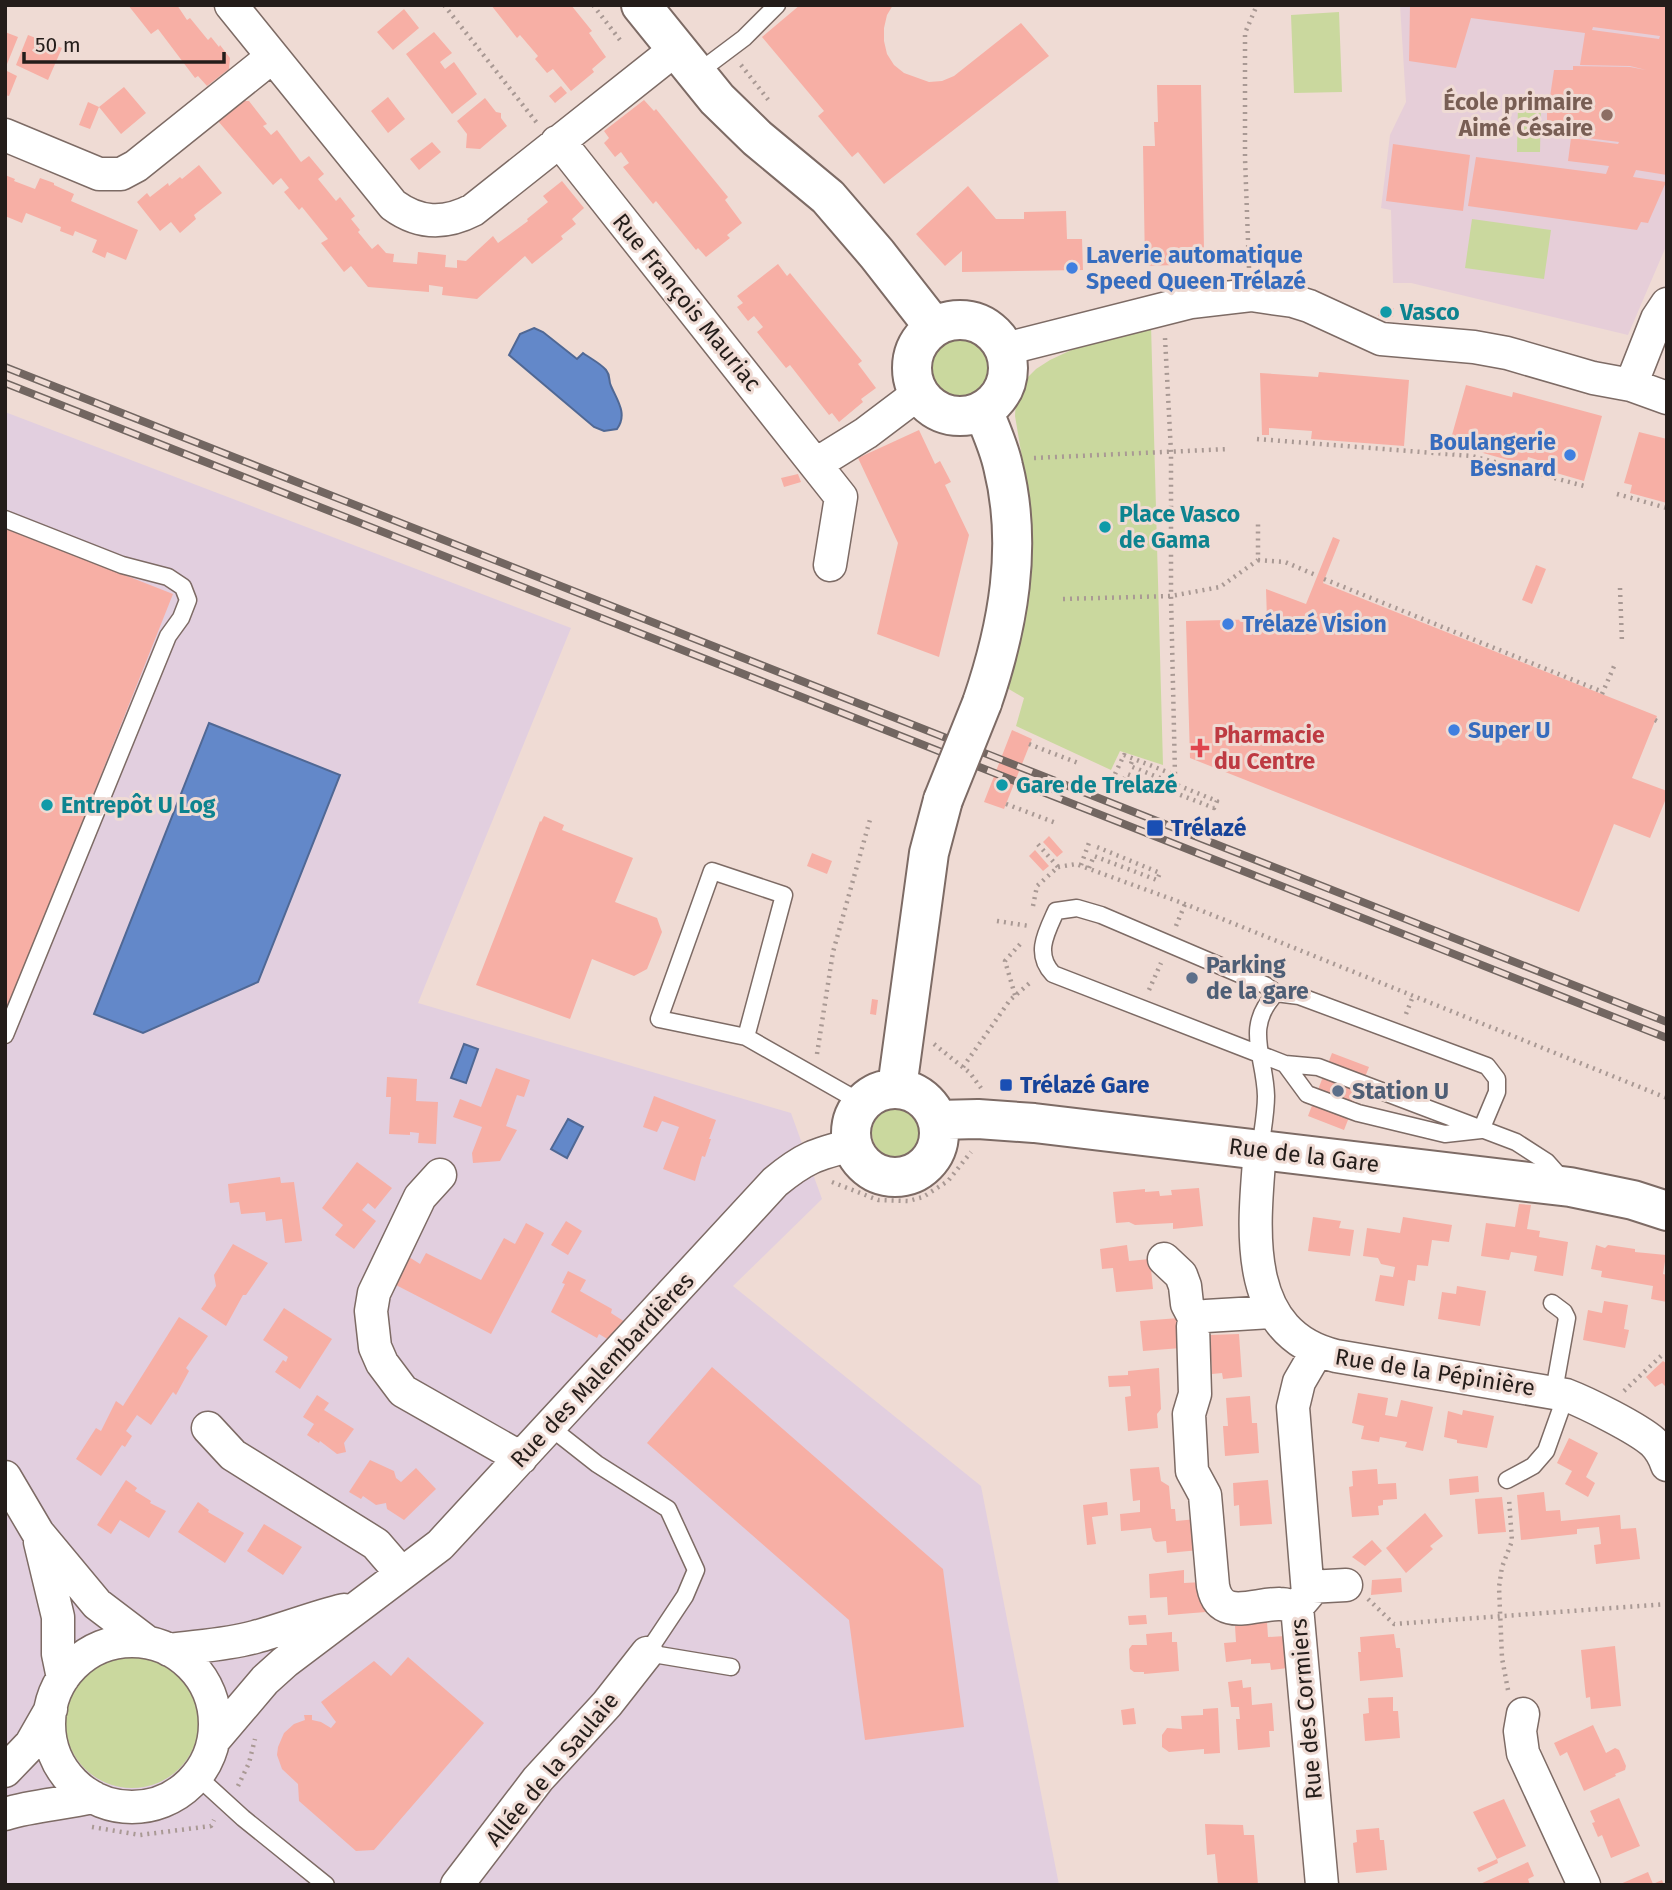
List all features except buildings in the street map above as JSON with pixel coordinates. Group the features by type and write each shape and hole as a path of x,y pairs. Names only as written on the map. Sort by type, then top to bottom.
{"street":[{"path":"231,5 393,205 418,219 432,221 446,220 473,210 549,135 686,61"},
{"path":"641,5 717,99 757,138 828,197 934,327"},
{"path":"5,135 99,174 121,174 136,166 272,57"},
{"name":"Rue François Mauriac","path":"549,135 566,151 841,497 830,565"},
{"path":"1005,349 1191,302 1251,295 1285,299 1309,306 1381,339 1474,347 1507,353 1593,378 1631,385 1667,398"},
{"path":"1631,385 1657,319 1667,304"},
{"path":"957,320 974,322 989,329 1005,349 1008,363 1006,384 999,397 983,410 962,416 948,414 929,405 919,393 912,374 912,361 919,342 934,327 957,320"},
{"path":"816,464 866,433 919,393"},
{"path":"897,1088 929,853 943,800 982,703 1001,639 1010,588 1012,523 1003,466 983,410"},
{"path":"897,1088 922,1098 938,1120 939,1141 934,1154 920,1169 908,1175 894,1177 874,1172 858,1158 852,1145 851,1126 862,1102 878,1092 897,1088"},
{"name":"Rue de la Gare","path":"938,1120 1010,1121 1570,1187 1633,1200 1667,1211"},
{"name":"Rue des Malembardières","path":"214,1740 265,1680 356,1607 440,1545 775,1182 796,1164 815,1154 852,1145"},
{"name":"Rue de la Pépinière","path":"1260,1150 1255,1213 1258,1267 1266,1298 1273,1312 1292,1335 1317,1351 1336,1356 1560,1393 1582,1401 1648,1438 1661,1452 1667,1465"},
{"path":"440,1175 420,1197 374,1293 371,1311 375,1347 382,1363 403,1391 521,1458"},
{"name":"Rue des Cormiers","path":"1164,1259 1181,1275 1187,1304 1196,1321 1192,1331 1195,1394 1189,1414 1192,1471 1205,1495 1214,1592 1220,1603 1238,1609 1281,1604 1303,1597 1322,1885"},
{"path":"1196,1321 1206,1316 1273,1312"},
{"path":"1317,1351 1299,1382 1293,1407 1303,1597 1346,1585"},
{"path":"208,1428 233,1455 376,1544 401,1573"},
{"path":"5,1477 38,1533 97,1604 191,1665 207,1687 215,1713 214,1740 209,1756 197,1776 169,1798 141,1806 113,1805 93,1797 69,1778 57,1760 51,1739 51,1709 55,1693 63,1678 81,1659 104,1646 130,1641 158,1646"},
{"path":"38,1533 58,1617 58,1654 63,1678"},
{"name":"Rue des Malembardières","path":"158,1646 228,1643 254,1638 315,1617 356,1607"},
{"name":"Allée de la Saulaie","path":"457,1885 538,1779 607,1704 646,1653"},
{"path":"5,1771 31,1744 51,1709"},
{"path":"1523,1714 1520,1731 1523,1753 1584,1885"},
{"path":"5,1814 30,1806 93,1797"}],"lane":[{"path":"686,61 744,38 777,5"},
{"path":"5,519 122,565 168,577 183,587 188,600 181,618 168,636 5,1035"},
{"path":"747,1037 784,895 712,871 659,1019 747,1037 862,1102"},
{"path":"1481,1130 1497,1092 1497,1079 1487,1066 1299,996 1276,993 1265,985 1169,942 1101,915 1077,908 1056,911 1043,942 1044,965 1053,974 1285,1064 1318,1067 1481,1130 1516,1142 1546,1162 1570,1187"},
{"path":"1260,1150 1266,1097 1259,1054 1258,1021 1265,1005 1276,993"},
{"path":"1285,1064 1307,1094 1358,1113 1444,1134 1481,1130"},
{"path":"1507,1480 1533,1466 1546,1451 1560,1393 1567,1318 1564,1312 1552,1303"},
{"path":"550,1427 597,1464 668,1508 696,1570 685,1596 646,1653 731,1667"},
{"path":"197,1776 243,1818 326,1885"}],"path":[{"path":"444,5 549,135"},
{"path":"593,5 620,40"},
{"path":"1249,276 1245,33 1257,5"},
{"path":"1115,775 1124,755 1175,775 1171,452 1165,330"},
{"path":"1257,439 1472,456 1588,487"},
{"path":"1027,458 1229,449"},
{"path":"1617,494 1667,508"},
{"path":"1258,521 1258,560"},
{"path":"1063,599 1171,596 1220,587 1258,560 1285,562 1318,576"},
{"path":"1324,579 1603,693 1615,664"},
{"path":"1620,587 1622,643"},
{"path":"1029,744 1078,763"},
{"path":"1125,779 1127,774 1214,808 1217,801 1130,766 1133,759"},
{"path":"1006,804 1056,823"},
{"path":"815,1075 821,1019 833,952 871,816"},
{"path":"1081,865 1090,840"},
{"path":"1089,868 1094,856 1157,880 1160,873 1097,848 1098,844"},
{"path":"1058,867 1081,865 1185,904 1667,1098"},
{"path":"997,921 1024,925"},
{"path":"963,1067 1015,995 1038,975 1053,974"},
{"path":"934,1044 976,1079 982,1093"},
{"path":"822,1180 837,1183 878,1200 908,1201 923,1197 948,1181 978,1146"},
{"path":"1623,1393 1661,1356"},
{"path":"1507,1480 1512,1541 1501,1577 1499,1618 1507,1688 1523,1714"},
{"path":"1346,1585 1367,1598 1394,1624 1667,1604"},
{"path":"237,1788 249,1763 257,1730"},
{"path":"81,1825 140,1835 211,1826 214,1819"}],"shaded area":[{"path":"1400,5 1667,5 1667,244 1628,335 1411,283 1393,283 1391,210 1381,208 1390,135 1406,102"},
{"path":"5,412 571,628 418,1003 791,1113 822,1199 733,1286 981,1486 1059,1885 5,1885"}],"green space":[{"path":"1339,12 1342,92 1294,93 1291,15"},
{"path":"1518,104 1541,104 1540,152 1517,152"},
{"path":"1472,219 1551,230 1544,279 1465,268"},
{"path":"1151,325 1163,765 1120,751 1111,770 1016,726 1024,698 1002,685 1030,564 1028,493 1015,416 1016,399 1025,380 1050,360 1082,345"},
{"path":"961,335 973,337 984,344 991,355 991,379 984,390 973,397 961,399 949,397 938,390 931,379 929,367 931,355 938,344 949,337"},
{"path":"896,1109 913,1116 920,1133 913,1150 896,1157 879,1150 872,1133 879,1116"},
{"path":"132,1654 158,1659 179,1674 194,1695 199,1721 194,1747 179,1768 158,1783 132,1788 106,1783 85,1768 70,1747 65,1721 70,1695 85,1674 106,1659"}],"water":[{"path":"534,328 577,359 583,353 606,370 622,412 617,429 604,431 594,427 509,355 520,334"},
{"path":"209,723 340,775 258,982 143,1033 94,1014"},
{"path":"464,1044 478,1049 466,1083 451,1078"},
{"path":"568,1119 583,1127 567,1158 551,1149"}],"railway":[{"path":"5,367 1667,1022"},
{"path":"5,383 1667,1038"}],"place":[{"name":"École primaire Aimé Césaire","path":"1607,115"},
{"name":"Laverie automatique Speed Queen Trélazé","path":"1072,268"},
{"name":"Vasco","path":"1386,312"},
{"name":"Boulangerie Besnard","path":"1570,455"},
{"name":"Place Vasco de Gama","path":"1105,527"},
{"name":"Trélazé Vision","path":"1228,624"},
{"name":"Super U","path":"1454,730"},
{"name":"Pharmacie du Centre","path":"1200,748"},
{"name":"Gare de Trelazé","path":"1002,785"},
{"name":"Entrepôt U Log","path":"47,805"},
{"name":"Trélazé","path":"1155,828"},
{"name":"Parking de la gare","path":"1192,978"},
{"name":"Trélazé Gare","path":"1006,1085"},
{"name":"Station U","path":"1338,1091"}]}
